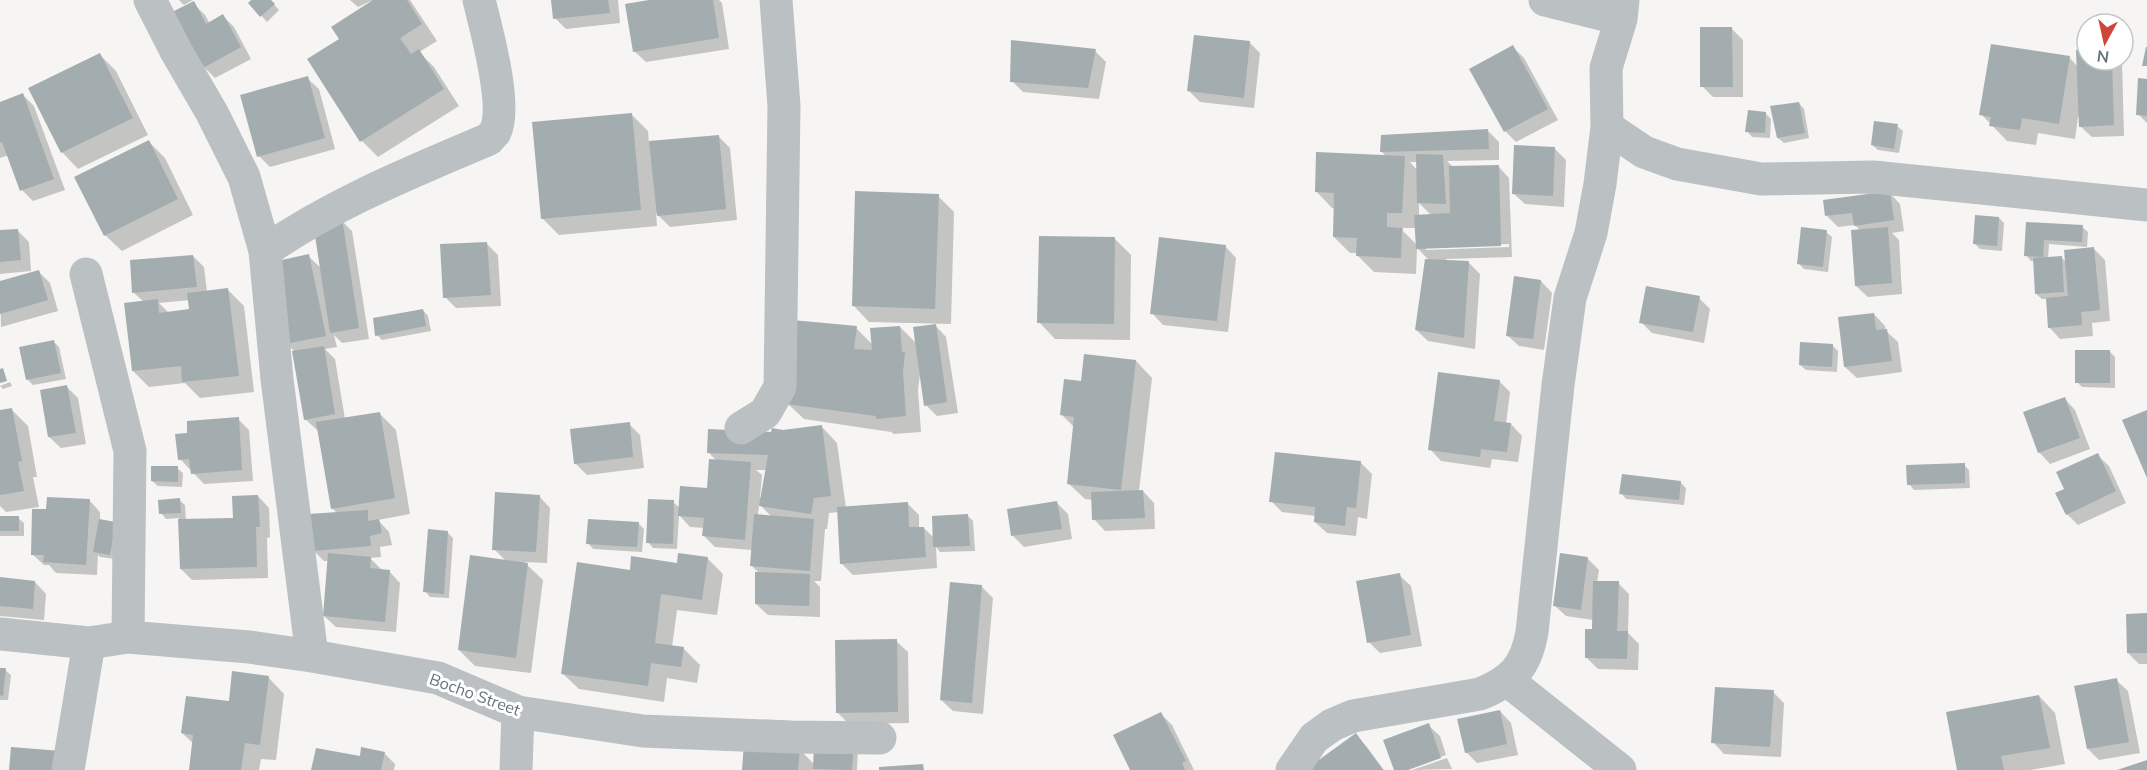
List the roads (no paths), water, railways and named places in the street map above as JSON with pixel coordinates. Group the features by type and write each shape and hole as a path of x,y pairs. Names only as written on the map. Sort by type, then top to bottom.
{"street":[{"path":"150,0 244,177 265,251 277,380 312,656"},
{"path":"265,251 297,229 355,198 489,139 495,132 499,116 497,89 479,0"},
{"path":"741,428 765,414 780,387 784,106 776,0"},
{"path":"1292,770 1314,738 1332,725 1353,716 1480,694 1507,680 1516,672 1528,652 1570,298 1591,232 1600,184 1607,127 1606,68 1622,10 1545,0"},
{"path":"1607,127 1644,152 1677,164 1761,179 1873,177 2147,206"},
{"path":"86,274 130,451 128,637"},
{"name":"Bocho Street","path":"0,634 89,643 128,637 249,647 312,656 438,678 518,711 643,731 880,738"},
{"path":"68,770 89,643"},
{"path":"1507,680 1620,770"},
{"path":"516,770 518,711"}]}
